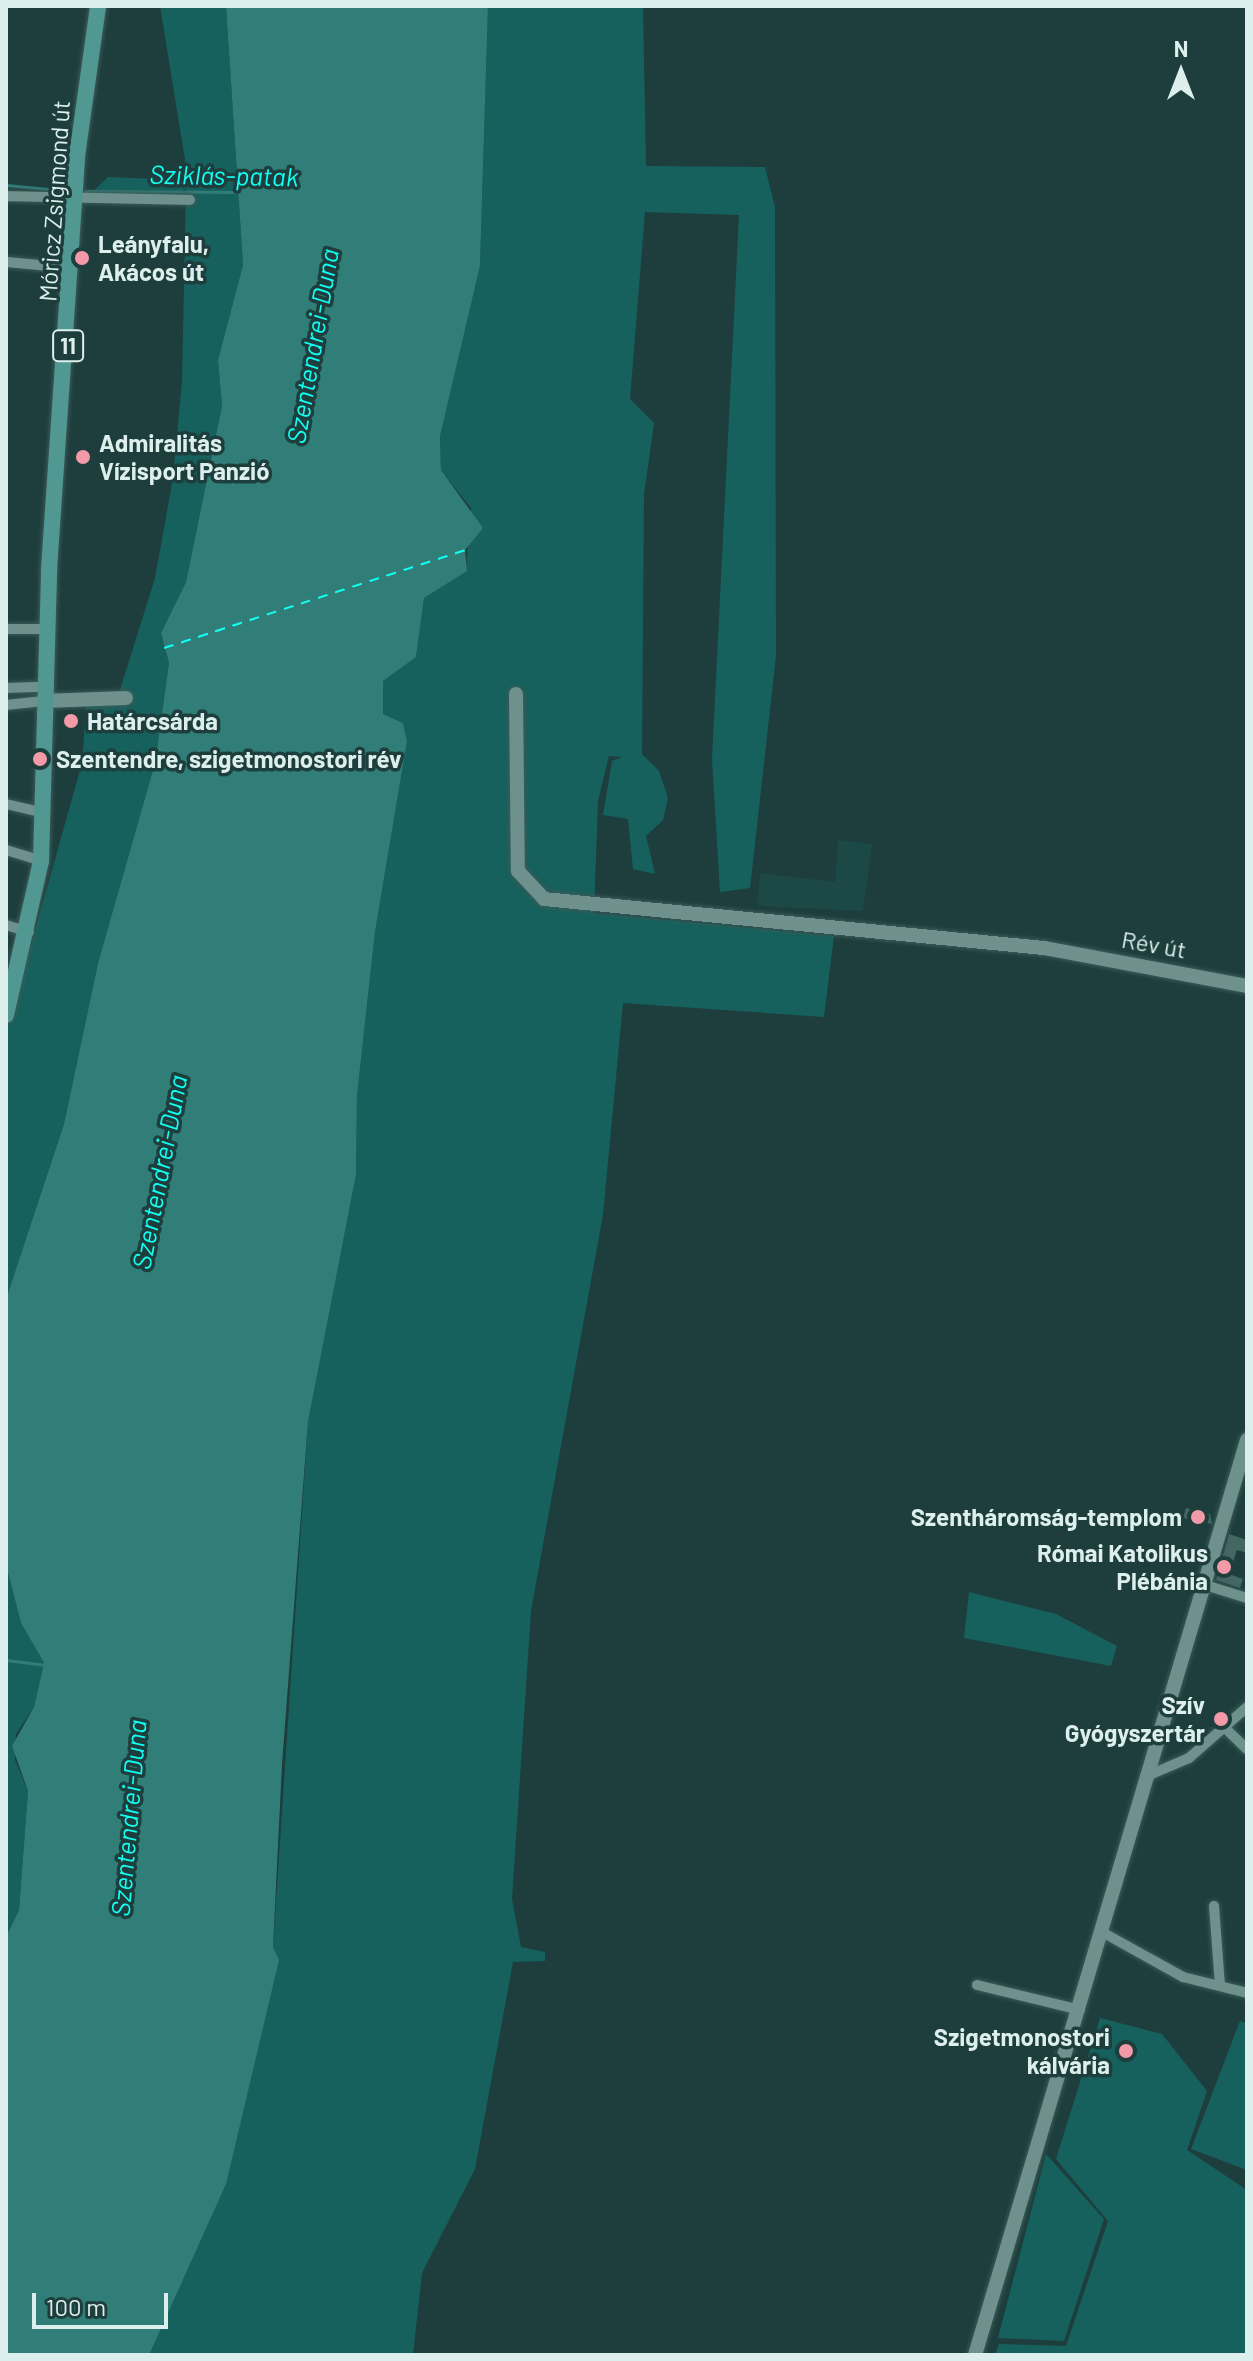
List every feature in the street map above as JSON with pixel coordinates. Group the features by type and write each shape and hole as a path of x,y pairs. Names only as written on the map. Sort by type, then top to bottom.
{"main road":[{"name":"Móricz Zsigmond út","path":"44,694 45,629 72,268 74,200 98,6"},
{"name":"11","path":"6,1015 29,932 41,861 44,694"}],"street":[{"path":"6,196 74,200 190,200"},
{"path":"6,262 72,268"},
{"path":"6,629 45,629"},
{"path":"6,688 44,694 126,698"},
{"path":"6,705 44,694"},
{"name":"Rév út","path":"516,694 518,871 544,899 1052,949 1247,986"},
{"path":"6,804 44,813"},
{"path":"6,850 41,861"},
{"path":"6,925 29,932"},
{"path":"975,2355 1247,1440"},
{"path":"1202,1584 1247,1598"},
{"path":"1147,1776 1170,1771 1247,1707"},
{"path":"1225,1728 1247,1749"},
{"path":"1214,1906 1220,1986"},
{"path":"1102,1932 1183,1977 1247,1993"},
{"path":"977,1985 1080,2010"}],"shaded area":[{"path":"160,6 226,6 243,265 218,360 222,406 186,582 161,633 169,663 155,763 98,963 64,1124 6,1299 6,1034 82,763 87,692 119,693 155,578 173,478 182,381 186,189 173,196 89,195 108,177 157,179 186,166"},
{"path":"488,6 643,6 646,166 765,167 775,207 776,656 750,888 720,892 712,759 739,215 645,212 630,399 654,423 644,494 642,754 659,771 668,798 663,820 646,836 655,874 633,869 628,819 603,815 612,761 622,757 609,756 598,801 594,913 834,936 824,1017 623,1003 603,1215 531,1611 512,1899 521,1947 545,1952 545,1961 513,1962 475,2169 422,2273 413,2355 149,2355 273,1947 308,1422 356,1175 357,1096 375,932 407,741 403,723 383,714 383,680 416,657 424,598 466,571 471,508 441,470 440,435 480,266"},
{"path":"838,840 872,844 863,911 757,906 760,873 835,882"},
{"path":"6,1565 21,1623 44,1663 34,1707 16,1734 15,1760 28,1791 19,1910 6,1937"},
{"path":"969,1592 1056,1614 1117,1646 1111,1666 964,1638"},
{"path":"1100,2018 1162,2034 1207,2091 1187,2150 1247,2190 1247,2355 995,2355 999,2344 1066,2346 1108,2221 1056,2159"},
{"path":"1240,2021 1247,2023 1247,2170 1191,2149"},
{"path":"1046,2154 1104,2219 1064,2341 998,2338"}],"water":[{"name":"Szentendrei-Duna","path":"226,6 488,6 480,266 440,436 441,470 483,528 465,550 467,571 424,598 416,657 383,681 383,714 403,723 407,741 375,932 357,1096 356,1175 308,1422 282,1764 273,1947 279,1960 226,2184 149,2355 6,2355 6,1937 19,1910 28,1791 12,1746 34,1707 44,1663 21,1623 6,1565 6,1299 64,1124 98,963 155,763 169,663 161,633 186,582 222,406 218,360 243,265"}],"building":[{"name":"Szentháromság-templom","path":"1186,1508 1210,1514 1212,1524 1183,1518"},
{"name":"Római Katolikus Plébánia","path":"1229,1534 1247,1540 1247,1553 1237,1550 1229,1574 1243,1579 1240,1588 1216,1580"}],"waterway":[{"name":"Sziklás-patak","path":"6,185 59,190"},
{"name":"Sziklás-patak","path":"85,191 241,192"},
{"path":"6,1660 46,1665"}],"ferry route":[{"path":"164,648 465,550"}],"place":[{"name":"Leányfalu, Akácos út","path":"82,258"},
{"name":"Admiralitás Vízisport Panzió","path":"83,457"},
{"name":"Határcsárda","path":"71,721"},
{"name":"Szentendre, szigetmonostori rév","path":"40,759"},
{"name":"Szentháromság-templom","path":"1198,1517"},
{"name":"Római Katolikus Plébánia","path":"1224,1567"},
{"name":"Szív Gyógyszertár","path":"1221,1719"},
{"name":"Szigetmonostori kálvária","path":"1126,2051"}]}
